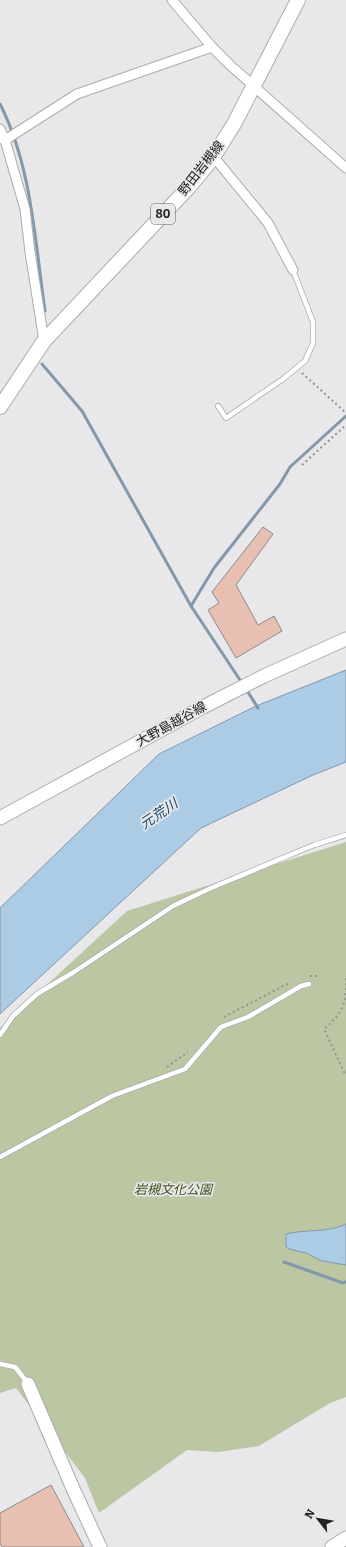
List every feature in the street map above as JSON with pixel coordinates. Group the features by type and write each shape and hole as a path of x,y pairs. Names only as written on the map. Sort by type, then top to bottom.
{"main road":[{"name":"野田岩槻線","path":"0,407 44,341 189,187 214,156 234,124 298,0"},
{"name":"大野島越谷線","path":"0,818 203,707 264,676 346,639"},
{"path":"28,1384 100,1547"},
{"path":"332,1547 346,1538"}],"street":[{"path":"172,0 212,47 346,168"},
{"path":"4,139 77,94 212,47"},
{"path":"0,129 25,209 44,341"},
{"path":"214,156 268,223 293,270"}],"lane":[{"path":"218,406 226,418 283,380 305,361 313,343 313,322 293,270"},
{"path":"0,1036 13,1016 38,994 74,972 173,906 211,888 314,845 346,835"},
{"path":"0,1157 112,1096 185,1069 221,1027 248,1017 301,986 309,984"},
{"path":"0,1364 15,1367 28,1384"}],"path":[{"path":"297,368 346,413"},
{"path":"302,465 346,425"},
{"path":"307,977 313,975 320,976"},
{"path":"346,978 346,1000 336,1019 324,1029 346,1076"},
{"path":"221,1020 232,1012 295,980"},
{"path":"163,1069 190,1051"}],"green space":[{"name":"岩槻文化公園","path":"346,842 346,1397 330,1403 259,1446 218,1452 187,1450 99,1513 85,1478 16,1388 0,1393 0,1028 127,911"}],"water":[{"name":"元荒川","path":"346,670 346,762 313,775 201,828 0,1014 0,908 159,754 256,706"},
{"path":"346,1224 346,1265 322,1261 306,1253 286,1247 286,1234 332,1229"}],"building":[{"path":"263,527 273,534 236,585 258,625 274,616 282,631 236,658 208,610 219,603 212,592"},
{"path":"51,1485 84,1547 2,1547 0,1543 0,1513"}],"waterway":[{"path":"0,104 11,128 26,179 35,232 45,311"},
{"path":"42,364 82,411 191,606 242,683"},
{"path":"191,606 214,568 280,484 290,467 346,416"},
{"path":"246,689 258,708"},
{"path":"284,1262 343,1283 346,1282"}]}
